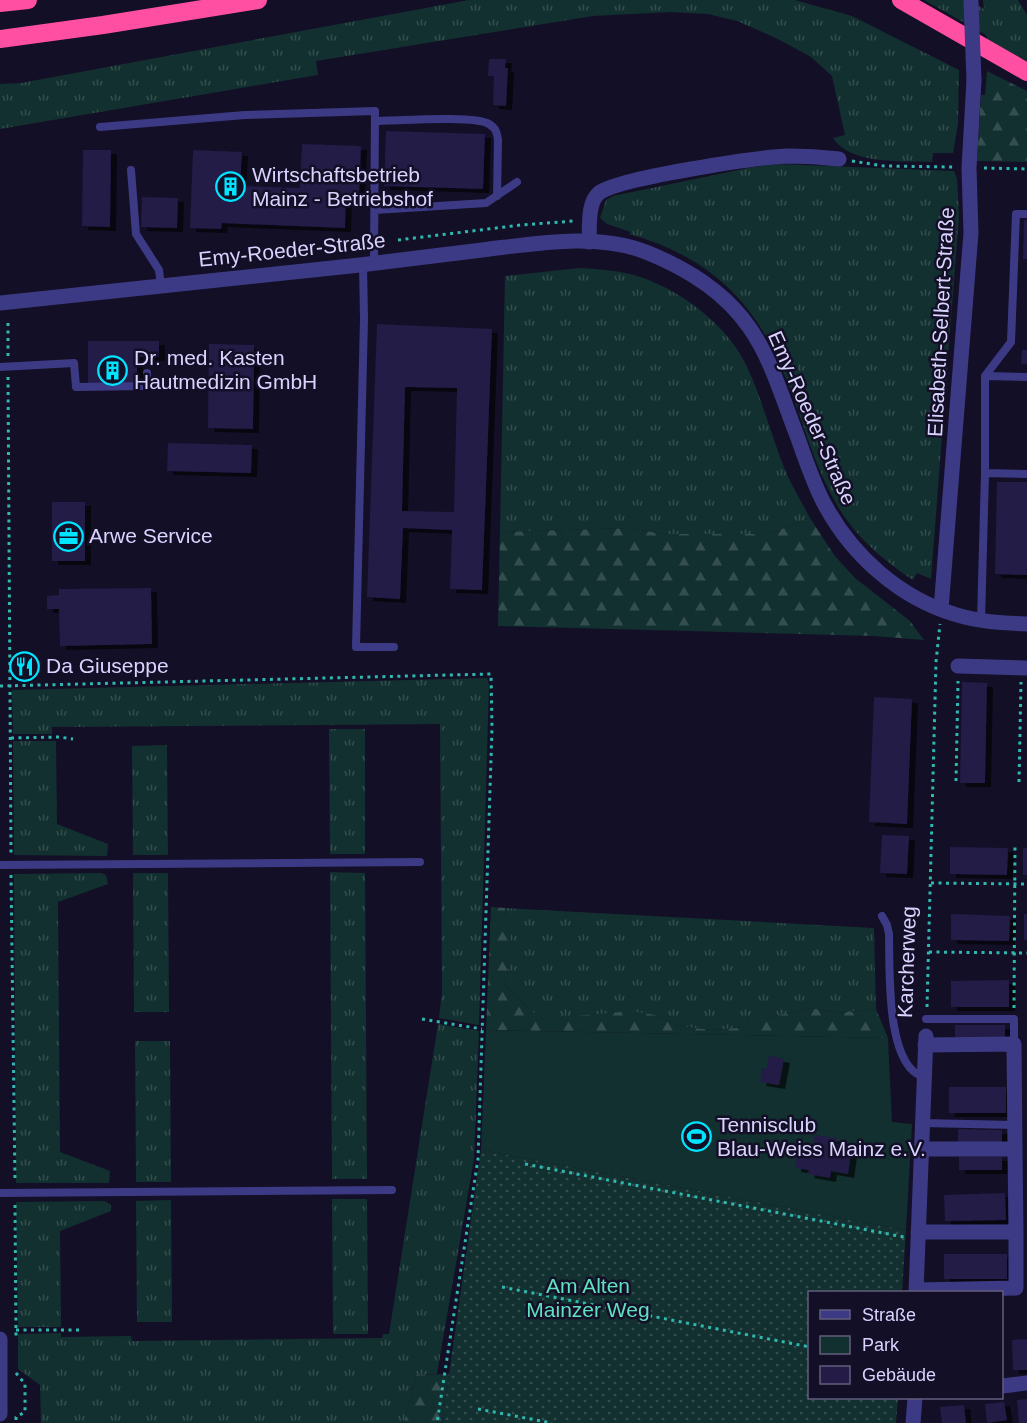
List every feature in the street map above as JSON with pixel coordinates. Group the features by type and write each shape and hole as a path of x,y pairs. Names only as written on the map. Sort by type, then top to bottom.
{"highway":[{"path":"0,3 28,0"},
{"path":"0,39 258,0"},
{"path":"901,0 1027,72"}],"street":[{"name":"Elisabeth-Selbert-Straße","path":"941,609 971,234 969,168 974,81 971,1"},
{"path":"589,242 593,200 600,193 614,186 659,176 786,156 839,159"},
{"name":"Emy-Roeder-Straße","path":"0,302 368,264 528,244 589,242 622,245 669,262 703,282 729,302 766,354 820,495 844,535 885,577 900,588 941,609 981,621 1027,624"},
{"path":"958,666 1024,668"},
{"name":"Karcherweg","path":"916,1291 926,1040 1014,1044"},
{"path":"916,1291 1016,1288 1016,1232 1021,1149 1015,1125 1014,1044"},
{"path":"922,1149 1021,1149"},
{"path":"918,1236 1016,1232"},
{"path":"0,1339 0,1414"},
{"path":"1003,1386 1027,1383"},
{"path":"913,1423 915,1399"}],"lane":[{"path":"100,128 245,115 375,111 375,210 368,264 364,329 356,647 394,647"},
{"path":"375,121 477,120 492,126 497,133 498,140 497,196"},
{"path":"131,170 136,234 159,270 161,286"},
{"path":"375,210 486,203 517,182"},
{"path":"981,621 986,473 985,376 1011,342 1016,214 1027,214"},
{"path":"0,367 74,363 76,387 147,386 147,373"},
{"path":"985,376 1027,377"},
{"path":"986,473 1027,474"},
{"path":"0,865 420,862"},
{"path":"882,916 889,934 891,1001 898,1042 910,1068 924,1077"},
{"path":"926,1019 1014,1019 1014,1044"},
{"path":"922,1123 1015,1125"},
{"path":"0,1193 392,1190"},
{"path":"0,1414 1,1423"}],"path":[{"path":"839,159 884,166 1027,170"},
{"path":"398,240 521,225 590,220"},
{"name":"Karcherweg","path":"926,1019 938,632"},
{"path":"956,781 958,666"},
{"path":"1019,782 1024,668"},
{"path":"0,686 491,674 492,728 478,1158 437,1423"},
{"path":"11,738 74,739"},
{"path":"1014,1019 1015,844"},
{"path":"931,883 1027,884"},
{"path":"929,952 1027,953"},
{"path":"422,1019 483,1029"},
{"path":"525,1164 918,1236"},
{"path":"502,1287 808,1347"},
{"path":"16,1330 79,1330"},
{"path":"478,1409 552,1423"}],"green space":[{"path":"469,0 795,0 852,16 959,70 958,124 953,153 933,153 932,162 878,160 852,153 841,147 833,138 845,135 832,76 811,57 737,21 708,14 671,12 593,16 316,61 318,75 0,129 0,84 21,83"},
{"path":"924,0 968,0 984,9 983,0 1018,0 1027,15 1027,61 988,40 986,35"},
{"path":"987,71 1027,91 1027,162 977,161 981,95 985,95"},
{"path":"778,164 954,171 957,179 959,215 931,579 917,573 913,580 880,556 860,537 843,515 821,472 773,349 743,303 705,269 682,255 657,243 629,234 631,232 607,224 600,218 606,200 613,196 753,167"},
{"path":"579,268 630,274 666,288 700,310 728,337 748,369 786,472 810,518 769,534 663,534 630,528 500,532 505,276"},
{"path":"810,518 834,555 855,578 910,621 924,640 874,636 498,626 500,532 630,528 663,534 769,534"},
{"path":"487,678 489,685 479,1025 439,1018 442,992 440,724 52,727 52,734 13,734 12,690"},
{"path":"329,729 365,729 365,854 330,854"},
{"path":"13,741 56,741 57,824 108,844 107,856 14,855"},
{"path":"167,745 168,855 133,855 132,746"},
{"path":"330,872 365,873 367,1179 332,1179"},
{"path":"101,873 106,875 108,884 58,902 60,1152 110,1171 109,1183 16,1183 14,874"},
{"path":"133,873 168,873 169,1012 134,1012"},
{"path":"491,907 505,908 505,914 512,920 509,965 505,985 532,1012 551,1018 632,1011 655,1015 686,1027 712,1030 749,1027 748,1018 767,1018 810,1008 839,1013 876,1009 888,1038 486,1030"},
{"path":"505,908 874,928 876,1009 839,1013 810,1008 767,1018 748,1018 749,1027 712,1030 686,1027 655,1015 550,1019 532,1012 505,985 509,965"},
{"path":"438,1024 479,1031 474,1159 437,1374 416,1375 404,1423 41,1423 40,1385 18,1369 18,1334 61,1333 61,1337 131,1336 132,1341 382,1338 383,1334 389,1334"},
{"name":"Tennisclub Blau-Weiss Mainz e.V.","path":"486,1030 888,1038 892,1122 912,1124 906,1230 481,1150"},
{"path":"135,1041 170,1041 171,1182 136,1182"},
{"name":"Am Alten Mainzer Weg","path":"481,1150 906,1230 902,1291 808,1291 808,1399 898,1399 896,1423 442,1423"},
{"path":"332,1199 367,1199 368,1334 333,1334"},
{"path":"171,1200 172,1322 137,1322 136,1201"},
{"path":"105,1201 111,1205 111,1211 60,1231 61,1327 18,1327 16,1202"},
{"path":"449,1374 442,1423 404,1423 416,1375"}],"building":[{"path":"489,59 506,59 505,68 508,68 506,106 493,105 494,76 488,76"},
{"path":"386,131 485,134 483,189 384,186"},
{"name":"Wirtschaftsbetrieb Mainz - Betriebshof","path":"302,144 361,146 359,194 346,193 345,228 222,223 221,229 190,228 193,150 242,152 240,186 300,188"},
{"path":"83,150 111,150 110,227 82,226"},
{"path":"142,197 178,198 177,228 141,227"},
{"path":"1024,220 1027,220 1027,259 1023,259"},
{"path":"377,324 492,329 482,590 450,589 452,530 403,528 400,599 367,597","holes":["405,387 457,388 454,512 402,511"]},
{"name":"Dr. med. Kasten Hautmedizin GmbH","path":"88,341 159,341 159,357 137,357 137,383 88,383"},
{"path":"209,344 254,345 253,429 208,428"},
{"path":"1022,350 1027,350 1027,364 1021,364"},
{"path":"168,443 252,445 251,473 167,471"},
{"path":"997,482 1027,482 1027,575 995,574"},
{"name":"Arwe Service","path":"52,502 85,502 85,561 52,561"},
{"path":"151,588 152,644 60,646 59,609 47,609 47,596 59,595 59,589"},
{"name":"Da Giuseppe","path":"32,660 32,672 17,672 17,661"},
{"path":"962,682 987,683 985,783 960,783"},
{"path":"874,697 912,699 907,824 869,822"},
{"path":"882,835 909,836 907,874 880,873"},
{"path":"950,847 1008,848 1007,875 950,874"},
{"path":"1023,848 1027,848 1027,875 1023,875"},
{"path":"951,914 1010,916 1009,941 951,940"},
{"path":"1024,914 1027,914 1027,940 1024,940"},
{"path":"1009,980 1009,1007 951,1007 951,981"},
{"path":"955,1025 1005,1025 1005,1037 955,1037"},
{"path":"769,1056 784,1059 779,1085 760,1082 762,1068 767,1069"},
{"path":"949,1087 1006,1087 1006,1113 949,1113"},
{"path":"958,1129 1002,1130 1002,1143 958,1142"},
{"path":"814,1135 837,1138 836,1144 852,1147 848,1174 831,1171 830,1178 808,1174 809,1170 795,1168 798,1146 812,1148"},
{"path":"959,1157 1002,1157 1002,1170 959,1170"},
{"path":"1005,1193 1006,1220 945,1221 944,1195"},
{"path":"944,1254 1007,1254 1007,1279 944,1279"},
{"path":"1027,1339 1027,1370 1013,1370 1012,1340"},
{"path":"1027,1399 1027,1423 1019,1423 1017,1400"},
{"path":"1004,1402 1007,1420 987,1423 985,1404"},
{"path":"964,1405 966,1423 942,1423 940,1407"}],"place":[{"name":"Wirtschaftsbetrieb Mainz - Betriebshof","path":"231,187"},
{"name":"Dr. med. Kasten Hautmedizin GmbH","path":"113,370"},
{"name":"Arwe Service","path":"68,536"},
{"name":"Da Giuseppe","path":"25,666"},
{"name":"Tennisclub Blau-Weiss Mainz e.V.","path":"696,1137"}]}
